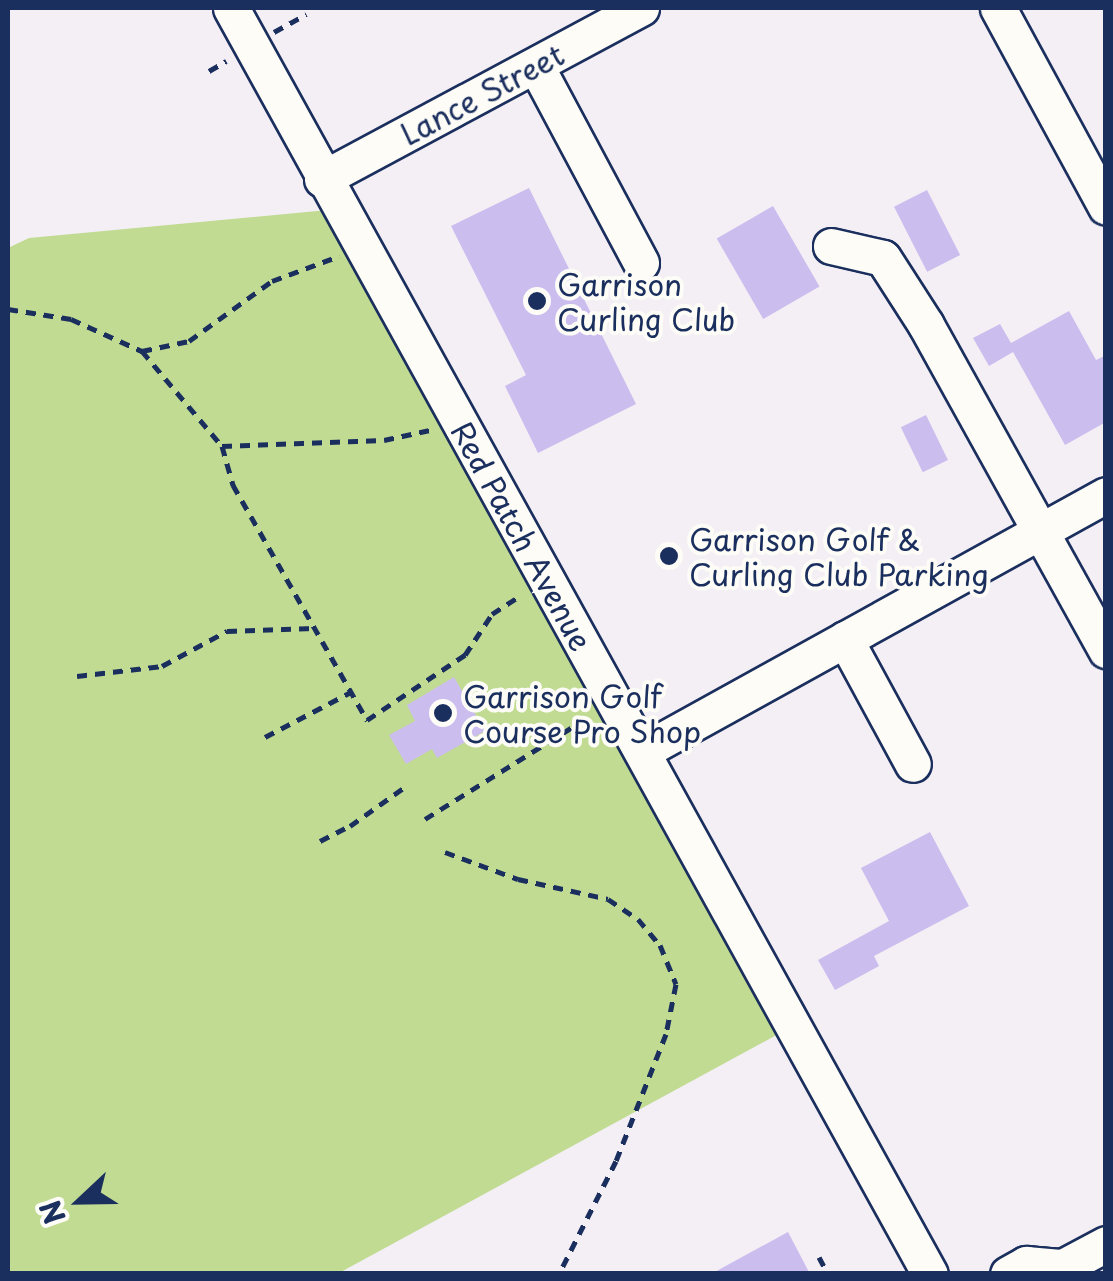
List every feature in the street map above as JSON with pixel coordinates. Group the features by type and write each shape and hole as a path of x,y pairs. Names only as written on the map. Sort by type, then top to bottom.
{"street":[{"name":"Red Patch Avenue","path":"231,8 930,1274"},
{"name":"Lance Street","path":"322,179 642,8"},
{"path":"998,8 1106,207"},
{"path":"536,66 641,263"},
{"path":"831,246 883,258 926,325 1106,650"},
{"path":"643,750 1106,495"},
{"path":"845,639 913,764"},
{"path":"1008,1274 1026,1264 1062,1270 1106,1244"}],"path":[{"path":"142,351 189,341 272,281 361,247"},
{"path":"8,309 71,319 142,351 222,446 233,485 367,720 465,655 492,614 547,579"},
{"path":"222,446 384,440 459,423"},
{"path":"77,676 162,666 226,631 315,628"},
{"path":"265,737 352,692"},
{"path":"425,819 616,702"},
{"path":"320,841 350,826 406,786"},
{"path":"445,852 518,878 608,899 638,919 660,944 676,984 666,1034 616,1161 559,1274"},
{"path":"819,1257 828,1274"}],"green space":[{"path":"349,208 782,1032 339,1273 8,1274 8,248 29,238"}],"building":[{"name":"Garrison Curling Club","path":"529,188 636,404 538,453 505,386 526,375 451,226"},
{"path":"927,190 960,255 927,272 894,207"},
{"path":"773,206 820,287 763,319 717,238"},
{"path":"1069,311 1096,360 1106,355 1106,422 1065,445 1013,352 989,366 973,338 1000,324 1011,343"},
{"path":"926,415 948,460 923,472 901,427"},
{"name":"Garrison Golf Course Pro Shop","path":"454,677 485,731 437,758 432,749 406,764 389,735 415,721 407,705"},
{"path":"930,832 969,906 874,956 879,966 835,990 818,960 889,921 861,868"},
{"path":"788,1232 810,1274 711,1274"}],"place":[{"name":"Garrison Curling Club","path":"537,301"},
{"name":"Garrison Golf & Curling Club Parking","path":"669,556"},
{"name":"Garrison Golf Course Pro Shop","path":"443,713"}]}
